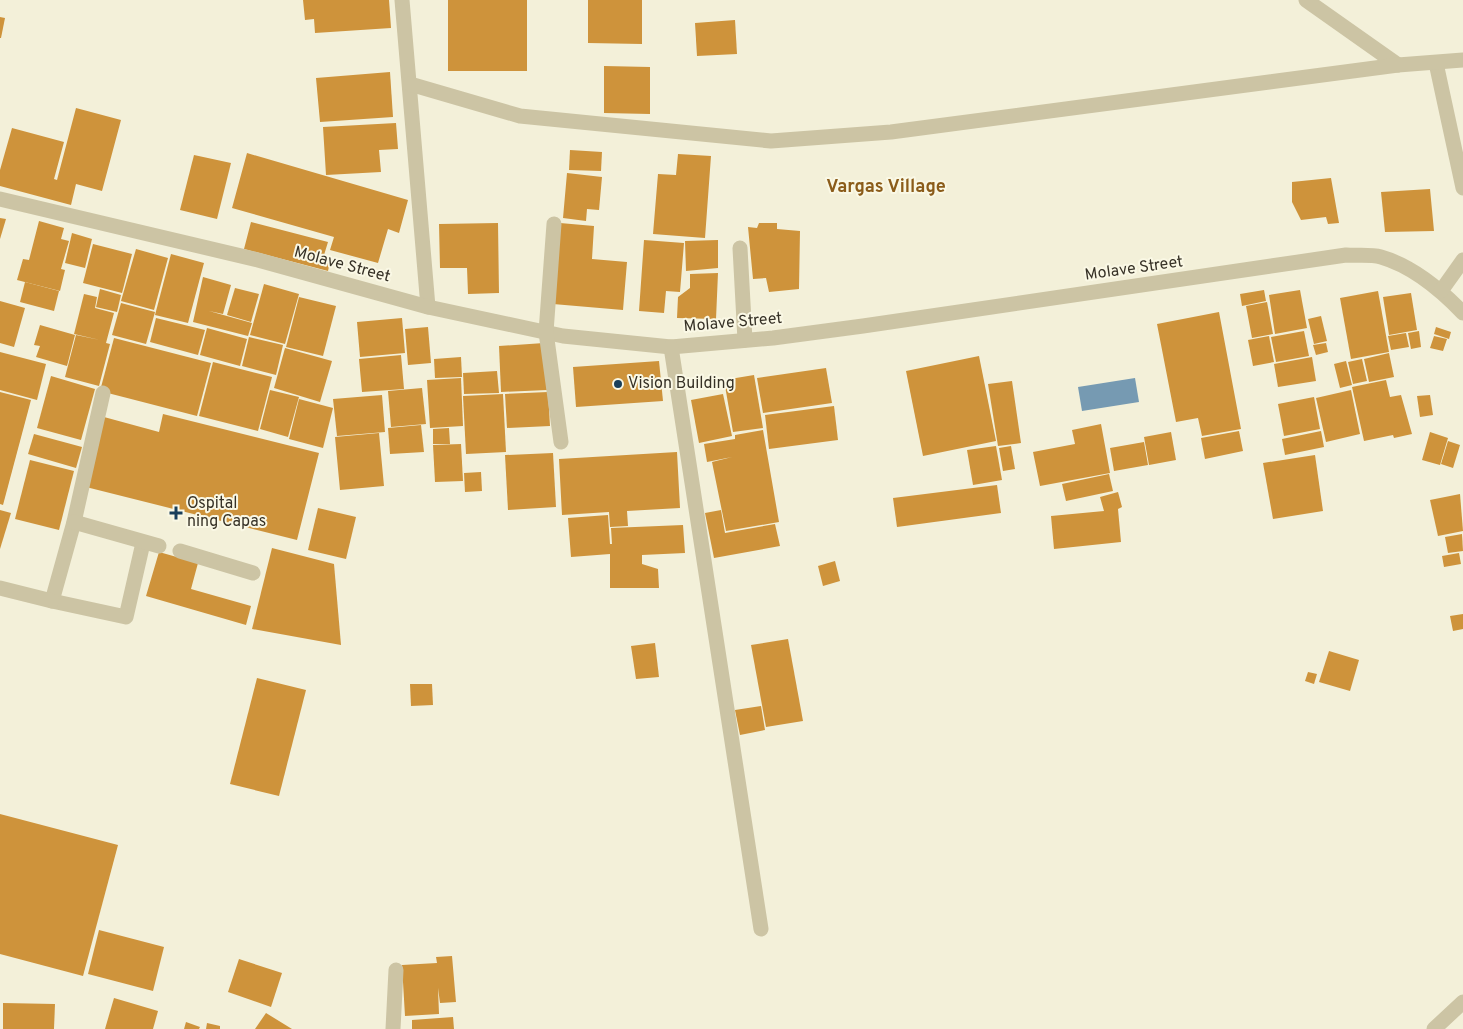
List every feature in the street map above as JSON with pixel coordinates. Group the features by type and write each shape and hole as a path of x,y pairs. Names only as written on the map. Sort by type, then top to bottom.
{"street":[{"path":"402,0 428,307"},
{"path":"1306,0 1398,65"},
{"path":"410,84 520,116 772,141 891,132 1398,65 1436,64 1463,60"},
{"path":"1436,64 1463,188"},
{"name":"Molave Street","path":"0,199 258,260 428,307 546,332 604,341 671,347 745,340 979,310 1346,255 1380,257 1408,270 1441,291 1463,313"},
{"path":"554,224 546,332 561,442"},
{"path":"740,248 745,340"},
{"path":"1441,291 1463,260"},
{"path":"671,347 760,929"},
{"path":"52,601 74,522 103,393"},
{"path":"74,522 159,546"},
{"path":"0,588 126,617 143,543"},
{"path":"180,551 253,572"},
{"path":"393,1029 396,970"},
{"path":"1434,1029 1463,1002"}],"water":[{"path":"1135,378 1139,402 1082,411 1078,387"}],"building":[{"path":"303,0 389,0 391,28 315,33 314,19 305,20"},
{"path":"448,0 527,0 527,71 448,71"},
{"path":"588,0 642,0 642,44 588,43"},
{"path":"0,17 5,18 1,38 0,38"},
{"path":"735,20 737,54 697,56 695,23"},
{"path":"604,66 650,67 650,114 604,113"},
{"path":"390,72 393,117 320,122 316,78"},
{"path":"76,108 121,120 102,191 76,184 71,205 0,186 0,170 12,128 64,142 54,179 57,180"},
{"path":"396,123 398,149 379,150 381,172 326,175 323,127"},
{"path":"570,150 602,152 601,171 569,170"},
{"path":"247,153 408,200 399,233 388,229 378,263 330,250 334,237 232,208"},
{"path":"678,154 711,156 705,238 653,234 658,174 676,175"},
{"path":"194,155 231,163 217,219 180,210"},
{"path":"567,173 602,177 599,210 587,209 586,221 563,218"},
{"path":"1331,178 1339,223 1328,224 1326,217 1301,220 1292,202 1292,182"},
{"path":"1430,189 1434,231 1385,232 1381,192"},
{"path":"0,218 6,219 0,239"},
{"path":"39,221 64,228 61,239 69,241 61,269 65,270 60,291 17,280 23,259 29,260"},
{"path":"251,222 328,242 324,255 331,257 328,271 244,249"},
{"path":"498,223 499,293 468,294 467,268 440,268 439,224"},
{"path":"560,223 594,226 592,259 627,262 623,310 553,304"},
{"path":"759,223 777,223 777,229 800,231 799,289 769,292 766,278 753,279 748,227 757,228"},
{"path":"72,233 92,239 85,268 65,263"},
{"path":"644,240 684,243 680,292 666,291 664,313 639,311"},
{"path":"718,240 718,268 686,271 685,241"},
{"path":"93,244 132,254 122,293 83,283"},
{"path":"136,249 168,258 154,310 121,301"},
{"path":"171,254 204,263 188,323 155,315"},
{"path":"718,273 716,319 677,318 678,297 690,288 690,274"},
{"path":"203,277 231,285 223,314 209,311 252,323 248,336 193,322"},
{"path":"25,282 59,291 54,311 20,302"},
{"path":"264,284 299,294 285,344 250,335"},
{"path":"235,288 259,294 251,322 227,315"},
{"path":"100,289 121,295 117,312 96,307"},
{"path":"1264,290 1266,301 1242,306 1240,294"},
{"path":"1300,290 1307,328 1275,334 1269,295"},
{"path":"1378,291 1389,352 1351,359 1340,298"},
{"path":"1411,293 1417,330 1389,335 1383,297"},
{"path":"84,294 97,297 95,308 114,313 106,343 110,344 99,386 65,377 76,335 100,340 74,334"},
{"path":"299,297 336,306 323,356 286,347"},
{"path":"0,301 25,308 14,347 0,343"},
{"path":"1267,302 1273,334 1252,338 1246,306"},
{"path":"121,303 155,312 146,344 112,335"},
{"path":"1219,312 1241,429 1202,436 1198,418 1176,422 1157,324"},
{"path":"1321,316 1327,341 1314,344 1308,319"},
{"path":"156,318 205,330 198,355 150,342"},
{"path":"402,318 405,353 360,357 357,322"},
{"path":"40,325 75,335 67,366 36,357 40,346 34,345"},
{"path":"428,327 431,363 408,365 405,329"},
{"path":"1436,327 1451,332 1449,339 1434,334"},
{"path":"207,328 247,339 240,366 200,355"},
{"path":"1304,331 1309,356 1276,362 1271,337"},
{"path":"1419,331 1421,347 1411,349 1408,333"},
{"path":"1406,333 1409,347 1391,350 1388,336"},
{"path":"1269,336 1274,362 1253,366 1248,340"},
{"path":"1434,336 1447,339 1443,351 1430,348"},
{"path":"249,337 283,345 276,375 242,366"},
{"path":"114,338 211,363 197,416 100,391"},
{"path":"544,343 547,390 501,392 499,346"},
{"path":"1326,343 1328,352 1316,355 1313,345"},
{"path":"285,348 332,361 320,402 274,388"},
{"path":"0,352 46,364 37,400 0,390"},
{"path":"1389,353 1394,377 1369,382 1364,359"},
{"path":"401,355 404,389 362,392 359,359"},
{"path":"979,356 996,441 923,456 906,371"},
{"path":"461,357 462,377 435,378 434,359"},
{"path":"1312,357 1316,381 1278,387 1274,364"},
{"path":"1362,359 1367,381 1353,384 1348,362"},
{"name":"Vision Building","path":"659,361 663,401 576,407 573,367"},
{"path":"1346,361 1352,385 1340,388 1334,364"},
{"path":"213,362 272,377 258,431 199,416"},
{"path":"826,368 832,403 763,413 757,378"},
{"path":"497,371 499,393 464,394 463,373"},
{"path":"754,375 763,428 733,432 724,380"},
{"path":"51,376 95,389 81,440 37,428"},
{"path":"461,378 463,426 430,428 427,380"},
{"path":"1386,380 1390,397 1401,395 1412,434 1394,438 1393,435 1364,441 1352,387"},
{"path":"1012,381 1021,443 998,446 988,384"},
{"path":"422,388 426,424 391,427 388,391"},
{"path":"270,390 299,397 288,437 260,429"},
{"path":"1351,390 1360,434 1326,442 1316,398"},
{"path":"0,392 31,400 3,505 0,504"},
{"path":"548,392 550,426 507,428 505,394"},
{"path":"503,394 506,452 466,454 463,396"},
{"path":"723,394 732,436 699,443 691,400"},
{"path":"382,395 385,432 337,436 333,399"},
{"path":"1430,395 1433,415 1420,417 1417,396"},
{"path":"1314,397 1320,429 1284,436 1278,404"},
{"path":"299,399 333,408 323,448 289,439"},
{"path":"834,406 838,440 769,449 765,415"},
{"path":"163,414 319,453 297,540 86,487 104,417 159,432"},
{"path":"1101,424 1110,473 1040,486 1033,452 1075,444 1072,430"},
{"path":"421,425 424,452 390,454 388,428"},
{"path":"449,428 450,444 433,444 433,429"},
{"path":"763,430 779,522 726,531 712,462 732,457 707,462 704,444 735,439 735,435"},
{"path":"1239,431 1243,451 1205,459 1201,438"},
{"path":"1321,431 1324,447 1285,455 1282,439"},
{"path":"1171,432 1176,460 1149,465 1144,437"},
{"path":"1430,432 1448,438 1440,465 1422,460"},
{"path":"379,433 384,486 340,490 335,437"},
{"path":"34,434 82,447 76,468 28,454"},
{"path":"1448,441 1460,445 1453,468 1441,464"},
{"path":"1144,442 1148,465 1114,471 1110,448"},
{"path":"461,444 463,481 435,482 433,445"},
{"path":"996,446 1002,480 973,485 967,450"},
{"path":"1011,446 1015,469 1003,471 999,448"},
{"path":"677,452 680,508 627,511 628,526 610,527 609,512 562,515 559,459"},
{"path":"553,453 556,507 508,510 505,455"},
{"path":"1315,455 1323,511 1273,519 1263,463"},
{"path":"30,460 74,471 59,530 15,519"},
{"path":"481,472 482,491 465,492 464,473"},
{"path":"1109,474 1113,491 1066,501 1062,484"},
{"path":"997,485 1001,513 897,527 893,498"},
{"path":"1118,492 1122,507 1118,509 1121,542 1054,549 1051,516 1104,511 1100,497"},
{"path":"1460,494 1463,531 1438,536 1430,500"},
{"path":"318,508 356,517 346,559 308,550"},
{"path":"0,510 11,513 0,549"},
{"path":"721,510 725,533 775,524 780,546 714,558 705,513"},
{"path":"608,515 610,544 612,544 611,528 683,525 685,553 642,555 642,564 658,569 659,588 610,588 610,554 571,557 568,518"},
{"path":"1462,534 1463,551 1448,553 1445,537"},
{"path":"272,548 334,564 341,645 252,629"},
{"path":"159,552 198,563 191,589 251,606 246,625 146,596"},
{"path":"1459,553 1461,564 1444,567 1442,556"},
{"path":"835,561 840,581 823,586 818,566"},
{"path":"1463,614 1463,629 1453,631 1450,616"},
{"path":"788,639 803,721 766,727 751,645"},
{"path":"655,643 659,677 636,679 631,646"},
{"path":"1329,651 1359,660 1350,691 1319,682"},
{"path":"1308,672 1317,674 1314,684 1305,681"},
{"path":"257,678 306,690 279,796 230,784"},
{"path":"410,684 432,684 433,705 411,706"},
{"path":"761,706 765,730 740,735 735,710"},
{"path":"0,814 118,845 83,976 0,954"},
{"path":"99,930 164,947 153,991 88,974"},
{"path":"452,956 456,1002 440,1003 438,988 439,1014 405,1016 402,965 437,963 436,957"},
{"path":"239,959 282,973 271,1007 228,992"},
{"path":"114,998 158,1011 153,1029 105,1029"},
{"path":"3,1003 55,1004 54,1029 3,1029"},
{"path":"266,1013 292,1029 255,1029"},
{"path":"453,1017 454,1029 412,1029 412,1020"},
{"path":"186,1022 200,1027 199,1029 184,1029"},
{"path":"207,1023 220,1026 220,1029 206,1029"}],"place":[{"name":"Vision Building","path":"618,384"},
{"name":"Ospital ning Capas","path":"176,513"}],"district":[{"name":"Vargas Village","path":"886,187"}]}
